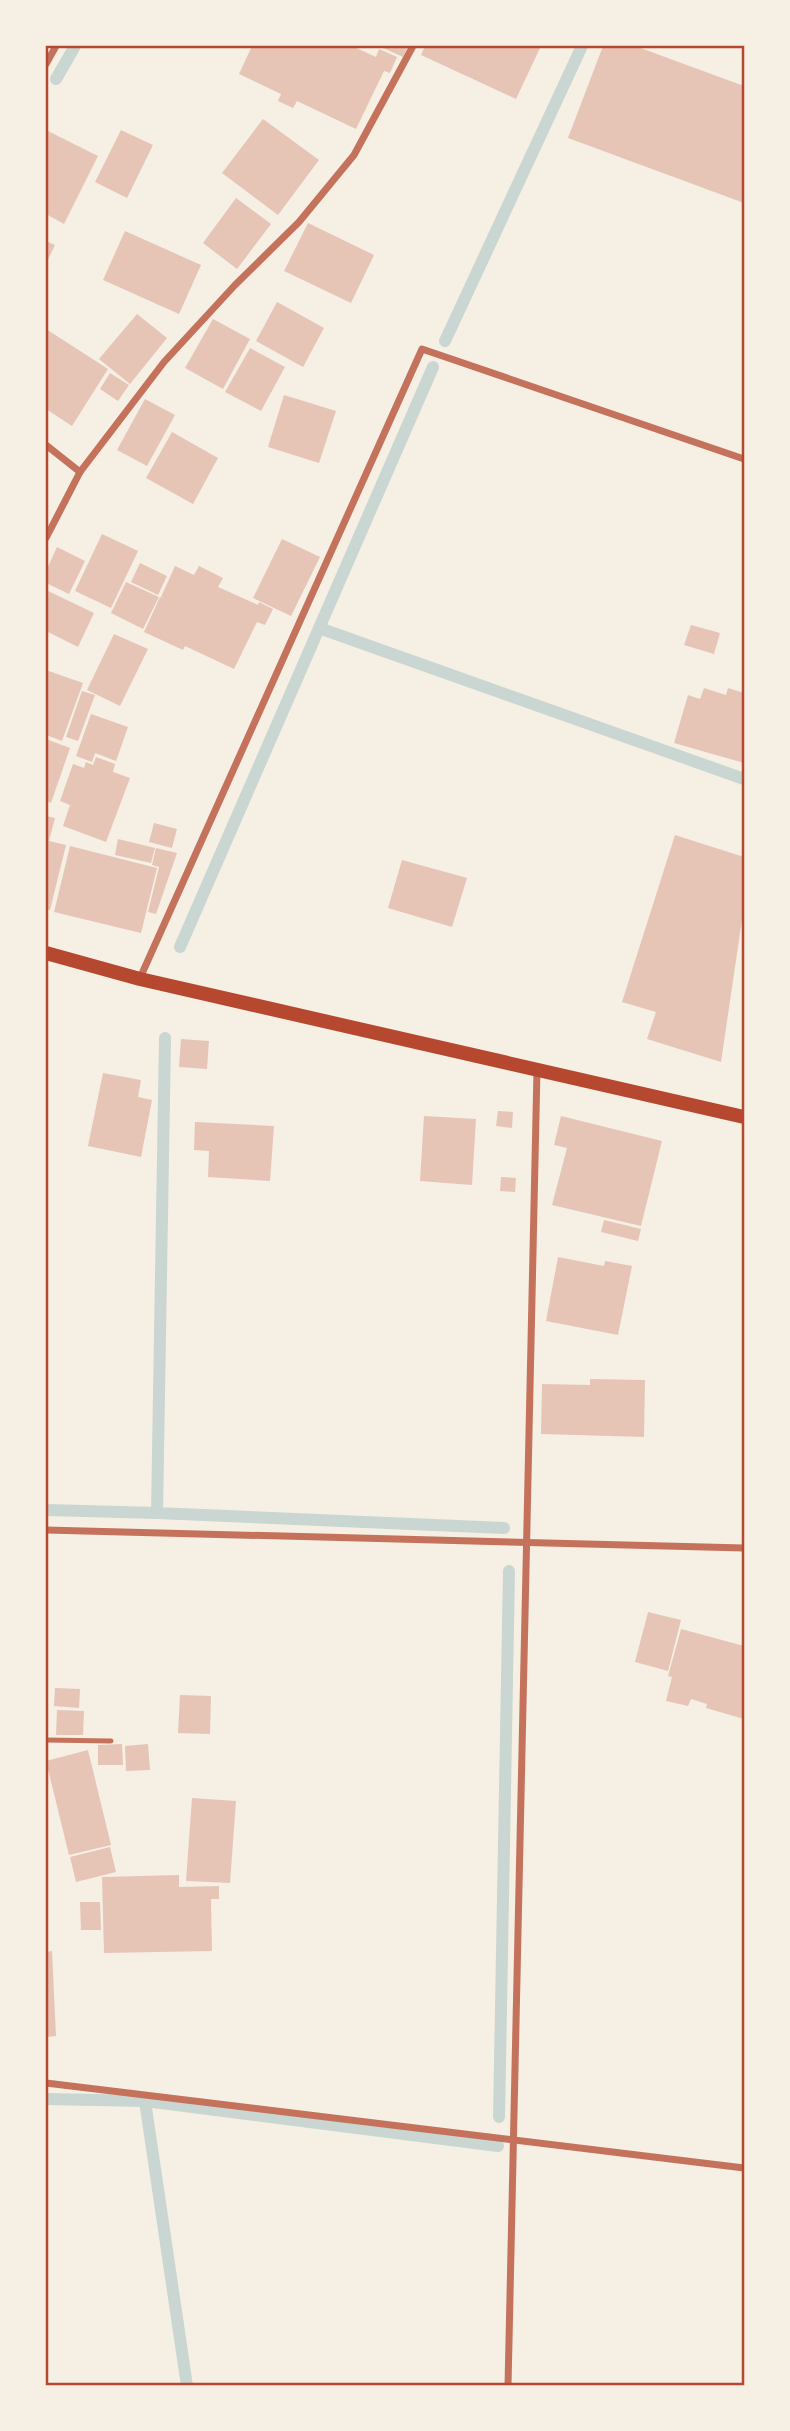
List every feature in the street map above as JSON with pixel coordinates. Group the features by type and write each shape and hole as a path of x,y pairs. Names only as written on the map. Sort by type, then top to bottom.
{"main road":[{"path":"46,954 140,979 744,1117"}],"street":[{"path":"46,64 56,46"},
{"path":"46,538 80,472 164,362 235,285 299,222 354,155 413,46"},
{"path":"140,979 422,349 744,458"},
{"path":"46,445 80,472"},
{"path":"508,2385 537,1070"},
{"path":"46,1530 744,1548"},
{"path":"46,2083 744,2168"}],"lane":[{"path":"46,1740 111,1741"}],"building":[{"path":"252,46 352,46 376,57 379,49 397,57 390,73 384,71 356,129 297,101 293,108 278,101 281,94 239,74"},
{"path":"379,46 408,46 403,57"},
{"path":"425,46 541,46 516,99 421,55"},
{"path":"603,46 635,46 744,86 744,203 568,138"},
{"path":"263,119 319,160 278,215 222,173"},
{"path":"46,130 98,156 64,224 46,214"},
{"path":"121,130 153,145 127,198 95,182"},
{"path":"236,198 271,224 237,269 203,243"},
{"path":"308,223 374,255 351,303 284,271"},
{"path":"125,231 201,265 179,314 103,280"},
{"path":"46,241 55,245 46,264"},
{"path":"277,302 324,328 303,367 256,341"},
{"path":"137,314 167,338 130,384 99,359"},
{"path":"213,319 250,339 223,389 185,368"},
{"path":"46,329 108,369 72,426 46,409"},
{"path":"250,348 285,367 261,411 225,392"},
{"path":"110,373 129,385 118,401 100,389"},
{"path":"284,395 336,411 319,463 268,447"},
{"path":"145,399 175,415 147,466 117,450"},
{"path":"172,432 218,458 193,504 146,478"},
{"path":"102,534 138,551 111,608 75,591"},
{"path":"282,539 320,557 291,616 253,598"},
{"path":"57,547 85,561 69,594 46,583 46,571"},
{"path":"140,563 167,576 158,595 131,582"},
{"path":"175,566 194,575 199,566 223,578 218,587 273,609 265,625 257,622 234,669 185,646 183,650 144,632 160,597 164,598 161,597"},
{"path":"126,582 159,597 143,629 111,613"},
{"path":"46,590 94,613 78,647 46,631"},
{"path":"691,625 720,633 714,654 684,645"},
{"path":"114,634 148,649 120,706 87,690"},
{"path":"46,670 83,683 62,741 46,735"},
{"path":"704,688 726,695 728,688 744,693 744,763 674,743 688,695 700,699"},
{"path":"82,691 95,695 78,741 66,737"},
{"path":"91,714 128,727 116,761 95,753 92,762 76,756"},
{"path":"46,739 70,748 51,803 46,801"},
{"path":"96,757 115,764 113,772 130,778 106,842 63,826 70,805 60,801 73,764 84,768 86,762 93,765"},
{"path":"46,816 55,818 49,841 66,845 50,910 46,909"},
{"path":"154,823 177,829 172,848 149,842"},
{"path":"675,835 744,857 744,906 721,1062 647,1039 656,1012 622,1002"},
{"path":"118,839 155,848 151,863 115,855"},
{"path":"70,846 157,868 141,933 54,912"},
{"path":"156,848 177,853 156,914 148,912 159,867 152,865"},
{"path":"402,860 467,878 452,927 388,908"},
{"path":"181,1039 209,1041 207,1069 179,1067"},
{"path":"103,1073 141,1080 138,1097 152,1100 141,1157 88,1146"},
{"path":"498,1111 513,1112 512,1128 496,1126"},
{"path":"424,1116 476,1119 472,1185 420,1181"},
{"path":"561,1116 662,1141 641,1226 552,1205 567,1148 554,1145"},
{"path":"195,1122 274,1126 270,1181 208,1177 209,1151 194,1150"},
{"path":"501,1177 516,1178 515,1192 500,1191"},
{"path":"604,1220 641,1229 638,1241 601,1232"},
{"path":"558,1257 604,1266 605,1261 632,1266 618,1335 546,1321"},
{"path":"590,1379 645,1380 644,1437 541,1434 542,1384 590,1385"},
{"path":"648,1612 681,1620 668,1671 635,1662"},
{"path":"681,1629 744,1646 744,1719 706,1708 707,1704 691,1699 688,1706 666,1701 672,1677 668,1676"},
{"path":"55,1688 80,1689 79,1708 54,1706"},
{"path":"180,1695 211,1696 210,1734 178,1733"},
{"path":"57,1710 84,1711 83,1735 56,1735"},
{"path":"122,1744 123,1765 98,1765 98,1745"},
{"path":"148,1744 150,1770 126,1771 125,1746"},
{"path":"88,1750 111,1845 69,1855 46,1761"},
{"path":"192,1798 236,1801 230,1883 186,1881"},
{"path":"110,1847 116,1872 76,1882 70,1857"},
{"path":"179,1875 179,1887 219,1886 219,1899 211,1899 212,1951 104,1953 102,1877"},
{"path":"80,1902 100,1902 101,1930 81,1930"},
{"path":"52,1951 56,2036 46,2037 46,1952"}],"waterway":[{"path":"56,79 75,46"},
{"path":"445,341 582,46"},
{"path":"180,947 433,367"},
{"path":"319,628 744,779"},
{"path":"165,1038 157,1513 504,1528"},
{"path":"46,1510 157,1513"},
{"path":"499,2117 509,1571"},
{"path":"46,2099 145,2101 498,2146"},
{"path":"145,2101 187,2386"}]}
